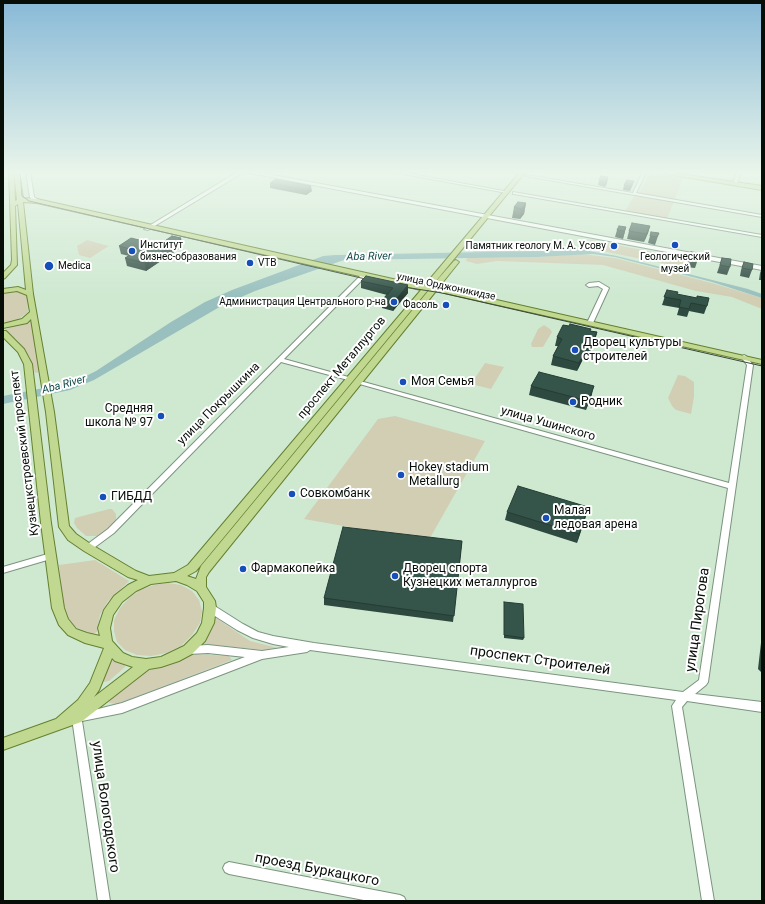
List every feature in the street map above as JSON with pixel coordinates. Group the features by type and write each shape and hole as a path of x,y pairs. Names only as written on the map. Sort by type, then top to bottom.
{"main road":[{"path":"3,277 14,265 16,260 18,213"},
{"path":"22,213 30,294 45,378 64,527 72,537 88,548 132,574 149,580"},
{"name":"улица Орджоникидзе","path":"83,213 298,263 428,291 590,323 762,362"},
{"path":"489,217 492,213"},
{"path":"489,217 493,213"},
{"name":"проспект Металлургов","path":"176,577 192,568 354,380 489,217"},
{"path":"3,291 18,289 30,294"},
{"name":"улица Орджоникидзе","path":"428,291 762,368"},
{"path":"3,326 24,321 34,313"},
{"name":"Кузнецкстроевский проспект","path":"3,333 14,343 27,361 51,556 58,608 62,622 72,632 108,646"},
{"name":"проспект Металлургов","path":"201,588 201,577 205,569 354,380"},
{"path":"60,723 82,704 95,686 108,646 104,628 108,613 118,599 127,592 149,580 176,577 191,582 201,588 206,594 210,608 208,623 201,637 188,650 175,657 161,662 146,664 132,662 119,657 108,646"},
{"path":"3,744 77,718 146,664"}],"street":[{"path":"149,228 173,213"},
{"path":"469,213 762,268"},
{"path":"630,213 762,236"},
{"path":"746,213 762,216"},
{"name":"улица Покрышкина","path":"88,548 111,531 362,277"},
{"path":"589,285 599,284 606,288 590,323"},
{"path":"744,357 750,365"},
{"name":"улица Ушинского","path":"280,360 732,487"},
{"name":"улица Пирогова","path":"708,901 677,706 686,696 703,682 750,365"},
{"path":"3,570 51,556"},
{"path":"210,608 256,635 273,640 314,647"},
{"path":"77,718 122,708 262,655 314,647"},
{"name":"проспект Строителей","path":"314,647 762,707"},
{"path":"188,650 208,649 262,655"},
{"name":"улица Вологодского","path":"77,718 104,901"},
{"name":"проезд Буркацкого","path":"229,868 400,901"}],"shaded area":[{"path":"636,213 669,213 667,219"},
{"path":"87,240 109,246 90,258 79,255 77,246"},
{"path":"591,240 684,258 682,267 587,248"},
{"path":"481,245 505,248 519,252 473,252 476,247"},
{"path":"582,254 615,258 712,283 762,298 762,309 732,297 696,291 603,265 497,261 477,264 466,261 467,258 537,257"},
{"path":"16,291 27,295 28,312 16,321 3,324 3,293"},
{"path":"31,318 40,372 35,373 30,357 17,340 3,330 21,324"},
{"path":"544,325 552,332 543,347 532,347 531,344 538,329"},
{"path":"485,363 504,367 491,389 471,384"},
{"path":"678,375 685,376 694,382 694,397 691,414 676,410 668,398"},
{"name":"Hokey stadium Metallurg","path":"395,416 485,441 430,538 372,531 304,519 378,419"},
{"path":"112,509 116,514 116,521 99,536 86,536 74,523 75,518"},
{"path":"95,560 129,581 108,601 100,615 97,632 93,634 75,627 67,617 63,604 59,565"},
{"path":"168,583 181,585 192,591 199,600 202,611 200,623 192,635 181,646 166,653 151,656 137,655 125,650 117,642 114,631 114,620 120,608 129,598 140,590 154,585"},
{"path":"216,618 250,641 278,648 263,650 202,644 201,643"},
{"path":"196,654 229,656 232,660 117,704 109,703 110,699 139,674 186,656"},
{"path":"114,660 125,665 125,667 109,681 104,682 103,679 109,661"}],"water":[{"name":"Aba River","path":"584,250 617,256 748,289 762,294 762,298 712,282 615,257 593,254 537,257 344,260 255,291 223,305 94,380 70,390 3,404 3,396 74,382 96,371 171,322 205,302 232,290 323,256"}],"building":[{"path":"632,223 650,226 646,234 629,231"},
{"path":"619,226 626,227 624,231 617,230"},
{"path":"651,232 659,233 657,237 650,236"},
{"path":"172,236 181,238 145,263 125,258 137,251 119,246 131,238 159,245"},
{"path":"691,252 700,253 698,261 689,259"},
{"path":"722,258 731,259 730,267 720,265"},
{"path":"744,262 753,264 752,270 742,268"},
{"path":"366,276 408,285 393,303 382,300 393,288 361,281"},
{"path":"667,290 678,292 677,294 697,298 697,296 709,298 707,306 691,303 689,309 679,307 681,300 664,297"},
{"path":"570,324 597,332 591,346 588,345 579,363 553,356 562,339 557,337 563,325 569,326"},
{"path":"539,372 594,386 588,401 531,386"},
{"name":"Малая ледовая арена","path":"518,486 588,507 579,534 507,512"},
{"name":"Дворец спорта Кузнецких металлургов","path":"343,527 462,541 454,616 324,598"},
{"path":"504,602 523,604 524,638 504,635"}],"tram line":[{"path":"82,213 374,281"},
{"path":"398,286 442,293 762,366"}],"place":[{"name":"Геологический музей","path":"675,245"},
{"name":"Памятник геологу М. А. Усову","path":"614,246"},
{"name":"Институт бизнес-образования","path":"132,251"},
{"name":"VTB","path":"250,263"},
{"name":"Medica","path":"49,266"},
{"name":"Администрация Центрального р-на","path":"394,302"},
{"name":"Фасоль","path":"446,305"},
{"name":"Дворец культуры строителей","path":"575,350"},
{"name":"Моя Семья","path":"403,382"},
{"name":"Родник","path":"573,402"},
{"name":"Средняя школа № 97","path":"161,416"},
{"name":"Hokey stadium Metallurg","path":"401,475"},
{"name":"Совкомбанк","path":"292,494"},
{"name":"ГИБДД","path":"103,497"},
{"name":"Малая ледовая арена","path":"546,518"},
{"name":"Фармакопейка","path":"243,569"},
{"name":"Дворец спорта Кузнецких металлургов","path":"395,576"}]}
